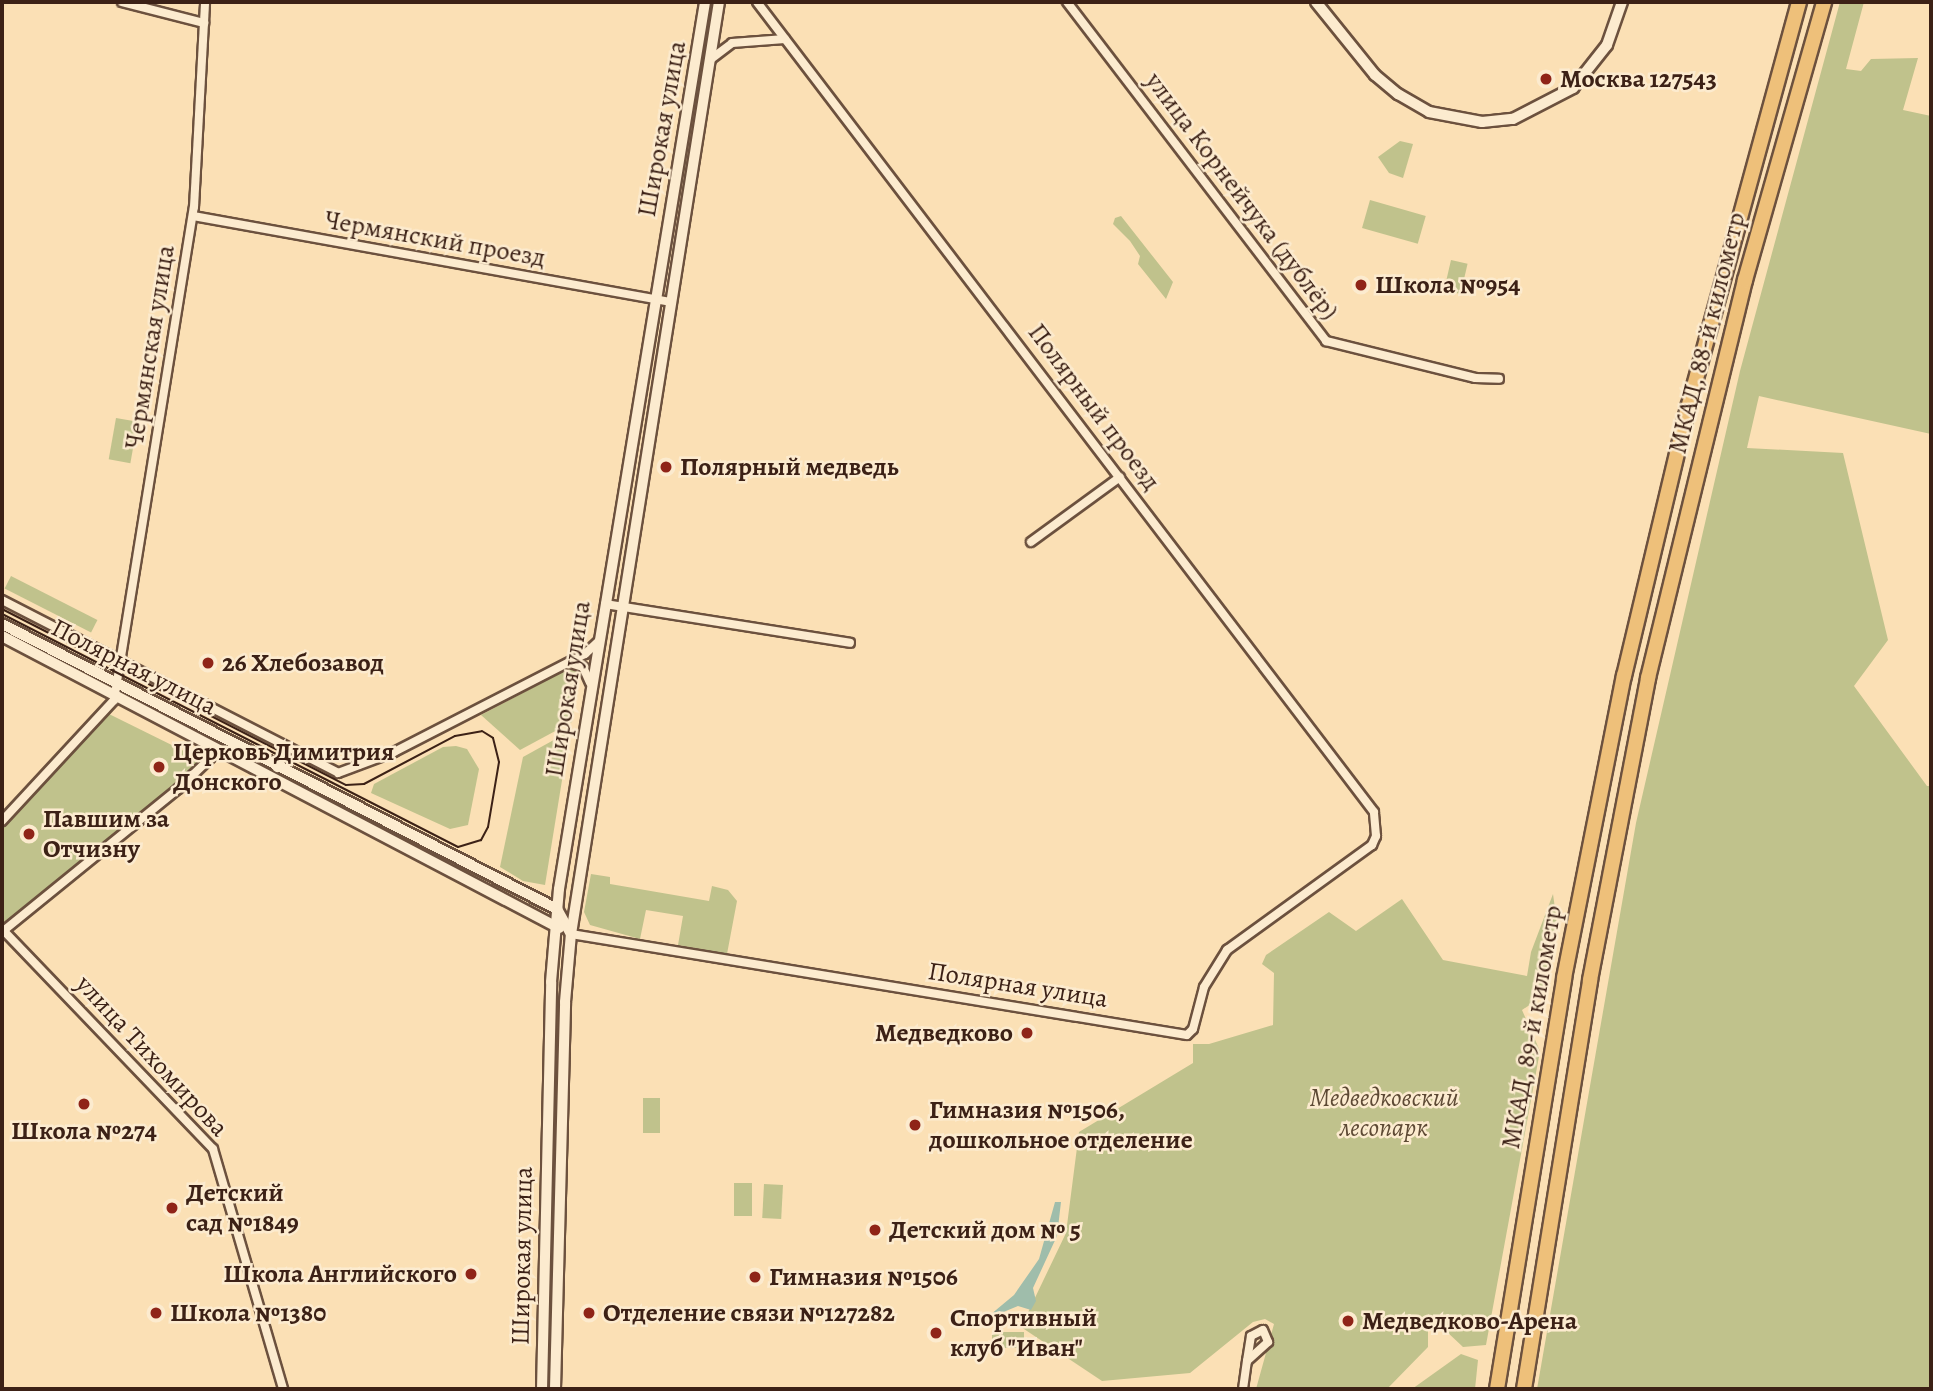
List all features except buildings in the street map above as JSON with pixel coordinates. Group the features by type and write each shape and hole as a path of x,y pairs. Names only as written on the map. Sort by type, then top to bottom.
{"highway":[{"name":"МКАД, 88-й километр","path":"1624,676 1688,408 1799,2"},
{"name":"МКАД, 88-й километр","path":"1648,678 1745,280 1824,2"},
{"name":"МКАД, 89-й километр","path":"1497,1389 1562,992 1624,676"},
{"name":"МКАД, 89-й километр","path":"1524,1389 1590,980 1648,678"}],"main road":[{"name":"Широкая улица","path":"542,1389 557,909 705,2"},
{"name":"Широкая улица","path":"555,1389 565,1002 571,934 620,606 719,2"},
{"path":"697,55 704,51 711,59"},
{"path":"663,256 667,264 677,256"},
{"name":"Полярная улица","path":"2,624 219,750 571,934"},
{"name":"Полярная улица","path":"2,636 277,768 557,909"},
{"path":"557,909 571,934"}],"street":[{"path":"122,2 204,23"},
{"name":"Чермянская улица","path":"116,690 192,216 205,2"},
{"name":"Полярный проезд","path":"757,2 1374,812 1378,826 1372,845"},
{"name":"улица Корнейчука (дублёр)","path":"1067,2 1326,341 1475,378 1499,379"},
{"path":"1316,2 1375,75 1398,94 1429,112 1482,122 1513,119 1573,88 1607,45 1622,2"},
{"path":"711,59 732,43 785,39"},
{"name":"Чермянский проезд","path":"192,216 670,302"},
{"path":"1031,542 1120,477"},
{"path":"2,600 338,773 394,752 567,663 599,641"},
{"path":"605,604 850,643"},
{"path":"567,663 577,663 590,676 590,695"},
{"path":"2,821 110,709 116,690"},
{"path":"277,768 287,748"},
{"path":"3,932 219,750"},
{"name":"Полярная улица","path":"571,934 1187,1035 1193,1029 1204,987 1227,950 1372,845"},
{"name":"улица Тихомирова","path":"3,932 214,1149 283,1389"},
{"path":"543,1296 550,1303 556,1296"},
{"path":"543,1336 549,1330 556,1336"},
{"path":"1243,1389 1247,1361"}],"green space":[{"path":"1840,2 1864,2 1846,69 1861,71 1871,59 1918,58 1903,110 1931,116 1931,434 1759,396 1747,448 1843,453 1888,640 1854,686 1927,786 1931,786 1931,1389 1537,1389 1636,823 1740,371"},
{"path":"1400,141 1413,144 1403,178 1389,173 1378,157"},
{"path":"1370,200 1426,216 1418,244 1362,228"},
{"path":"1121,216 1173,282 1166,299 1138,264 1140,256 1130,241 1113,224 1115,218"},
{"path":"1451,260 1468,264 1461,294 1444,290"},
{"path":"116,418 138,422 130,463 109,459"},
{"path":"11,576 97,620 91,633 5,588"},
{"path":"570,668 580,673 572,722 520,750 481,715"},
{"path":"109,714 200,759 202,765 2,929 2,824"},
{"path":"570,731 545,885 523,881 500,867 523,757"},
{"path":"443,747 467,749 479,769 468,825 450,829 371,793 374,784"},
{"path":"591,874 610,877 610,884 709,901 712,886 728,890 737,901 727,954 678,945 683,916 646,910 640,939 590,925 584,912"},
{"name":"Медведковский лесопарк","path":"1553,894 1557,923 1542,990 1537,1000 1522,1010 1540,1051 1486,1345 1463,1347 1428,1314 1428,1347 1387,1389 1256,1389 1274,1324 1265,1319 1253,1322 1190,1373 1102,1381 1021,1327 1066,1233 1079,1132 1193,1063 1193,1044 1209,1044 1273,1025 1274,973 1262,964 1266,955 1329,912 1356,931 1402,899 1443,960 1527,976 1531,952"},
{"path":"643,1098 660,1098 660,1133 643,1133"},
{"path":"734,1183 752,1183 752,1216 734,1216"},
{"path":"764,1184 783,1185 781,1219 762,1218"},
{"path":"992,1332 1024,1332 1024,1348 992,1348"},
{"path":"1461,1354 1478,1360 1475,1389 1412,1389"}],"shaded area":[{"path":"1055,1202 1061,1202 1057,1236 1033,1288 1036,1301 1031,1310 1018,1306 984,1320 1014,1295 1039,1259"}],"tram line":[{"path":"2,609 346,785 364,784 455,736 482,731 493,738 499,762 488,827 481,840 458,847 2,614"}],"place":[{"name":"Москва 127543","path":"1546,79"},
{"name":"Школа №954","path":"1361,285"},
{"name":"Полярный медведь","path":"666,467"},
{"name":"26 Хлебозавод","path":"208,663"},
{"name":"Церковь Димитрия Донского","path":"159,767"},
{"name":"Павшим за Отчизну","path":"29,834"},
{"name":"Медведково","path":"1027,1033"},
{"name":"Школа №274","path":"84,1104"},
{"name":"Гимназия №1506, дошкольное отделение","path":"915,1125"},
{"name":"Детский сад №1849","path":"172,1208"},
{"name":"Детский дом № 5","path":"875,1230"},
{"name":"Школа Английского","path":"471,1274"},
{"name":"Гимназия №1506","path":"755,1277"},
{"name":"Школа №1380","path":"156,1313"},
{"name":"Отделение связи №127282","path":"589,1313"},
{"name":"Медведково-Арена","path":"1348,1321"},
{"name":"Спортивный клуб \"Иван\"","path":"936,1333"}]}
